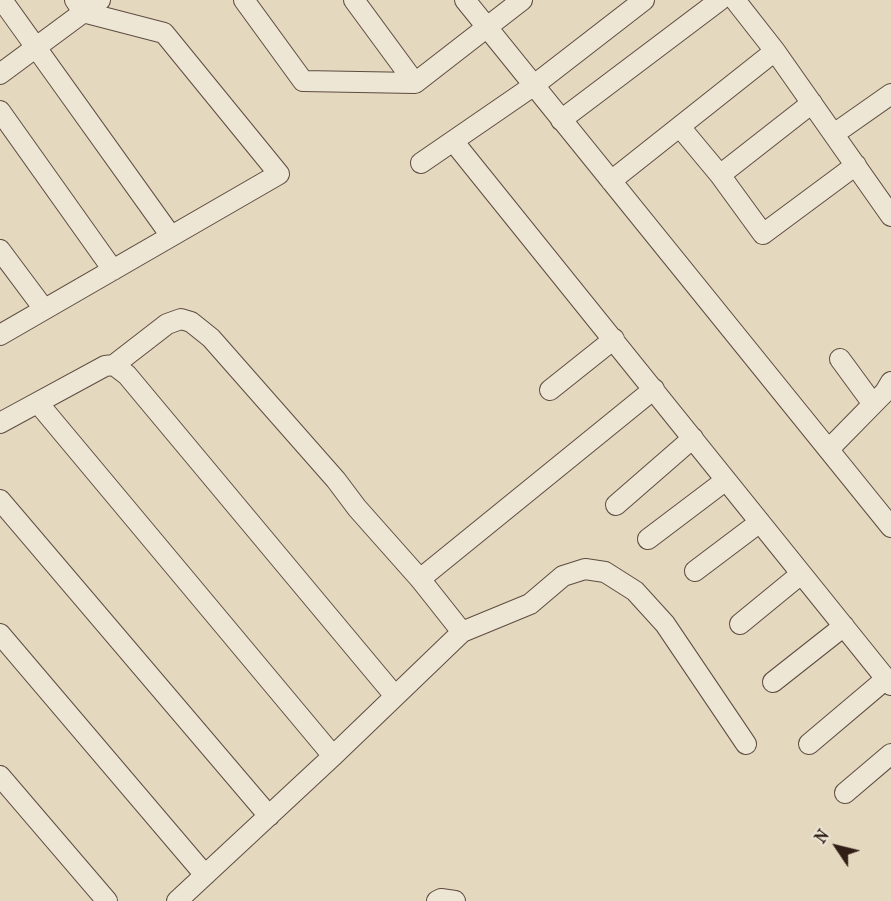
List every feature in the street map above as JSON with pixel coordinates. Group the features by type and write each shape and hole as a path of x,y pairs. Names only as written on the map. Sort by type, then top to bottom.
{"street":[{"path":"2,0 171,236"},
{"path":"0,74 37,47 79,6 100,0"},
{"path":"244,0 303,81 415,83 522,0"},
{"path":"354,0 415,83"},
{"path":"465,0 891,527"},
{"path":"421,163 533,86 644,0"},
{"path":"561,120 720,0"},
{"path":"735,0 775,51 891,216"},
{"path":"0,335 279,174 164,33 79,6"},
{"path":"611,181 775,51"},
{"path":"834,134 891,94"},
{"path":"720,175 812,103"},
{"path":"0,111 113,270"},
{"path":"680,126 720,175 763,234 856,165"},
{"path":"453,141 889,682 809,744"},
{"path":"0,250 44,309"},
{"path":"114,366 167,324 181,319 191,322 211,338 420,579 462,632"},
{"path":"550,390 614,339"},
{"path":"840,359 873,404"},
{"path":"0,423 105,366 114,366 127,375 395,696"},
{"path":"829,448 885,392 891,382"},
{"path":"420,579 654,389"},
{"path":"38,404 333,756"},
{"path":"616,505 693,438"},
{"path":"648,539 726,480"},
{"path":"0,500 269,816"},
{"path":"695,571 760,522"},
{"path":"177,901 462,632 530,604 564,576 585,569 605,572 635,591 665,624 746,744"},
{"path":"740,624 801,574"},
{"path":"773,682 844,626"},
{"path":"0,634 205,875"},
{"path":"845,793 891,754"},
{"path":"0,776 108,901"},
{"path":"437,901 441,899 455,901"}]}
